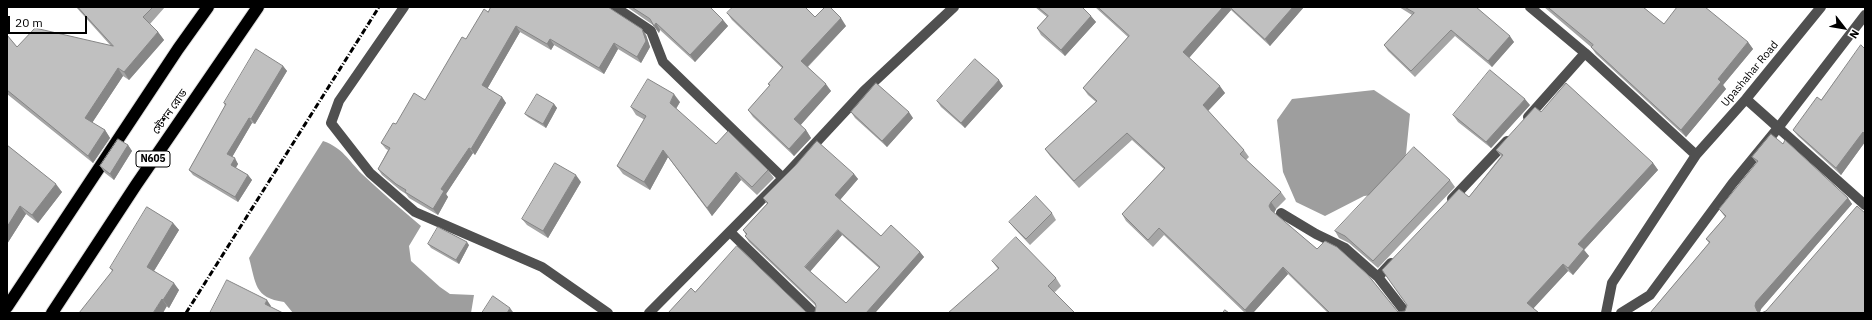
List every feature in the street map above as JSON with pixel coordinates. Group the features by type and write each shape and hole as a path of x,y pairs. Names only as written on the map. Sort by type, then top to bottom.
{"highway":[{"path":"7,307 174,55 208,7"},
{"name":"স্টেশন রোড","path":"52,313 136,185 258,7"}],"street":[{"path":"404,7 339,101 331,122 370,173 416,212 542,267 608,313"},
{"path":"615,7 651,31 663,62 783,178"},
{"path":"649,313 783,178 864,90 954,7"},
{"path":"1530,7 1585,53 1696,156"},
{"name":"Upashahar Road","path":"1606,313 1612,283 1696,156 1746,99 1821,7"},
{"path":"1621,313 1650,295 1732,184 1778,128 1865,15"},
{"path":"1444,208 1585,53"},
{"path":"1746,99 1861,206"},
{"path":"1280,213 1316,234 1345,248 1378,277 1406,313"},
{"path":"730,232 814,313"},
{"path":"1378,277 1400,254"}],"shaded area":[{"path":"1374,90 1410,114 1406,154 1391,193 1364,196 1325,216 1296,202 1283,172 1277,120 1292,99"},
{"path":"323,141 336,147 369,181 421,226 409,246 411,261 450,294 474,295 471,313 293,313 284,302 274,300 262,293 255,282 249,258"}],"building":[{"path":"78,7 153,7 143,17 158,32 124,72 118,68 85,118 105,130 88,156 7,90 7,35 17,47 35,28 113,46"},
{"path":"491,7 608,7 642,29 646,41 637,57 614,43 599,68 550,39 547,44 516,26 482,85 502,97 471,149 469,148 441,189 444,191 433,209 405,192 406,190 378,169 390,148 381,143 393,123 396,124 414,93 425,100 462,37 466,39 484,9 488,12"},
{"path":"632,7 710,7 723,20 690,55 656,23 654,26 650,19"},
{"path":"733,7 805,7 815,17 825,7 830,7 841,18 801,61 826,84 794,119 806,130 789,149 748,110 770,85 768,84 783,67 727,13"},
{"path":"1038,7 1082,7 1091,16 1061,50 1037,28 1048,16"},
{"path":"1098,7 1223,7 1183,52 1220,86 1203,105 1244,150 1240,154 1281,192 1271,202 1269,206 1271,210 1317,249 1325,241 1337,247 1368,275 1398,312 1405,311 1407,305 1382,270 1459,189 1469,197 1503,155 1496,150 1535,107 1541,112 1566,83 1653,163 1578,244 1584,249 1568,268 1563,264 1527,303 1539,313 1330,313 1283,267 1245,310 1159,228 1148,240 1122,214 1165,168 1127,133 1074,181 1045,149 1097,101 1083,88 1129,36"},
{"path":"1230,7 1293,7 1265,39"},
{"path":"1405,7 1476,7 1510,36 1488,61 1451,30 1411,71 1384,45 1414,13"},
{"path":"1548,7 1643,7 1664,24 1677,7 1705,7 1748,42 1718,79 1721,82 1681,130 1591,47 1593,45"},
{"path":"1861,45 1865,49 1865,134 1863,132 1836,168 1793,130 1817,97 1821,100"},
{"path":"256,49 283,66 251,119 249,118 227,154 235,158 231,165 248,175 235,197 189,170 226,104 224,103"},
{"path":"975,59 999,80 961,123 937,101"},
{"path":"1490,70 1525,99 1486,142 1453,115"},
{"path":"648,79 674,94 670,103 716,144 728,131 768,170 752,187 736,172 707,208 663,150 644,182 617,166 646,116 631,107"},
{"path":"876,83 909,112 882,141 851,112"},
{"path":"537,94 554,104 543,124 525,114"},
{"path":"1771,134 1783,144 1785,140 1848,198 1756,302 1755,306 1757,311 1761,313 1650,313 1710,242 1706,239 1726,216 1719,209 1758,161 1752,157"},
{"path":"118,139 128,145 110,174 100,166"},
{"path":"817,141 854,174 835,195 881,236 891,225 920,252 866,313 813,313 815,312 815,303 745,236 747,234 743,230 768,203 763,198 795,166","holes":["838,230 880,267 846,303 805,267"]},
{"path":"7,145 56,184 32,215 20,206 7,227"},
{"path":"1414,147 1450,180 1373,261 1345,236 1335,231"},
{"path":"555,163 576,175 543,231 522,219"},
{"path":"1036,196 1052,213 1026,239 1009,222"},
{"path":"1857,206 1865,213 1865,313 1761,313 1766,311"},
{"path":"147,207 173,223 147,267 174,283 153,313 79,313 113,270 110,268"},
{"path":"438,227 467,242 456,260 428,244"},
{"path":"1016,237 1056,278 1048,286 1075,313 948,313 999,268 992,261"},
{"path":"737,246 806,312 809,313 668,313 691,288 695,292"},
{"path":"227,280 267,300 265,304 283,313 210,313"},
{"path":"493,296 510,308 507,313 482,313"}],"railway":[{"path":"186,313 379,7"}]}
